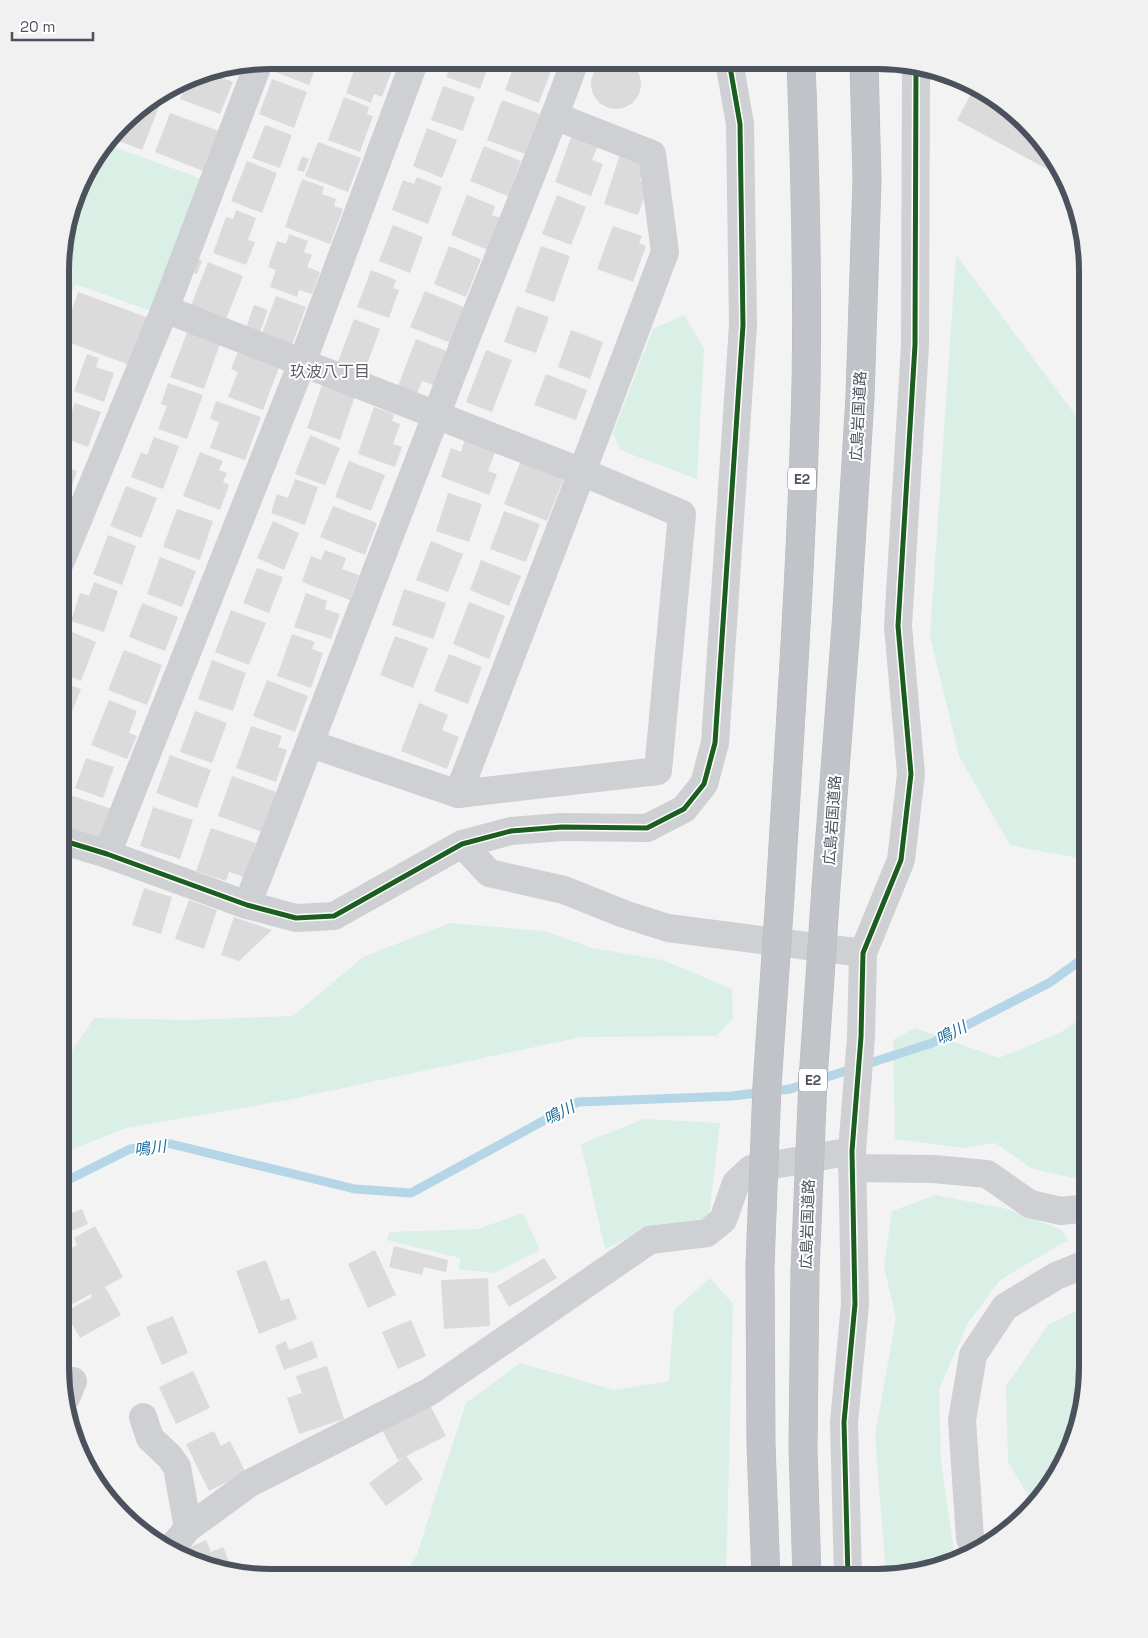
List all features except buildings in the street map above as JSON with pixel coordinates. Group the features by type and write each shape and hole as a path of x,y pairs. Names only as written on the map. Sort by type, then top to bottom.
{"highway":[{"name":"E2","path":"766,1569 761,1444 760,1265 767,1086 798,588 806,384 805,165 801,69"},
{"name":"広島岩国道路","path":"807,1569 803,1448 805,1271 813,1080 846,626 860,397 867,180 864,69"}],"street":[{"path":"69,542 165,309 256,69"},
{"path":"107,854 302,363 412,69"},
{"path":"247,905 572,69"},
{"path":"69,842 107,854 247,905 296,918 334,916 462,844 511,831 562,827 647,828 684,809 704,784 715,743 743,325 740,124 730,69"},
{"path":"848,1569 844,1422 855,1304 852,1160 863,953 901,860 911,774 898,626 915,345 916,73"},
{"path":"458,794 665,252 652,154 555,116"},
{"path":"165,309 582,472 682,514 658,771 458,794 311,744"},
{"path":"462,844 489,873 564,890 624,914 668,928 863,953"},
{"path":"175,1544 188,1528 250,1484 429,1392 650,1240 707,1233 723,1220 736,1183 751,1169 852,1160 987,1174 1030,1204 1061,1211 1079,1209"},
{"path":"973,1545 970,1538 962,1420 973,1355 1006,1307 1056,1276 1079,1267"},
{"path":"142,1417 150,1438 170,1457 177,1467 188,1528"}],"green space":[{"path":"112,146 202,179 154,312 75,284 69,301 70,244 79,206 96,170"},
{"path":"956,255 1079,420 1079,858 1010,845 959,756 930,636"},
{"path":"684,315 704,348 697,479 620,450 613,433 653,329"},
{"path":"450,923 544,931 592,948 662,960 732,989 733,1019 716,1036 581,1037 287,1100 126,1128 69,1150 69,1056 94,1018 189,1020 293,1016 363,957"},
{"path":"1079,1019 1079,1179 1033,1169 995,1143 963,1148 895,1139 893,1040 915,1028 999,1058 1060,1033"},
{"path":"644,1119 720,1123 709,1217 648,1228 605,1249 581,1144"},
{"path":"936,1195 1007,1209 1062,1230 1068,1240 1000,1280 968,1323 939,1389 941,1461 954,1554 942,1559 904,1568 885,1569 875,1435 896,1318 884,1267 892,1211"},
{"path":"523,1213 540,1250 494,1273 459,1269 460,1258 387,1240 389,1232 478,1229"},
{"path":"710,1278 733,1304 726,1569 407,1569 416,1557 466,1403 520,1363 614,1390 669,1381 674,1310"},
{"path":"1079,1310 1078,1394 1069,1432 1064,1444 1052,1468 1030,1499 1008,1462 1006,1386 1048,1325"}],"waterway":[{"name":"鳴川","path":"69,1180 130,1149 167,1143 355,1189 411,1193 578,1102 732,1096 790,1089 932,1043 1049,983 1079,961"}],"cycle path":[{"path":"69,842 107,854 247,905 296,918 334,916 462,844 511,831 562,827 647,828 684,809 704,784 715,743 743,325 740,124 730,69"},
{"path":"848,1569 844,1422 855,1304 852,1151 861,1037 863,953 901,860 911,774 898,626 915,345 916,73"}],"district":[{"name":"玖波八丁目","path":"330,371"}]}
